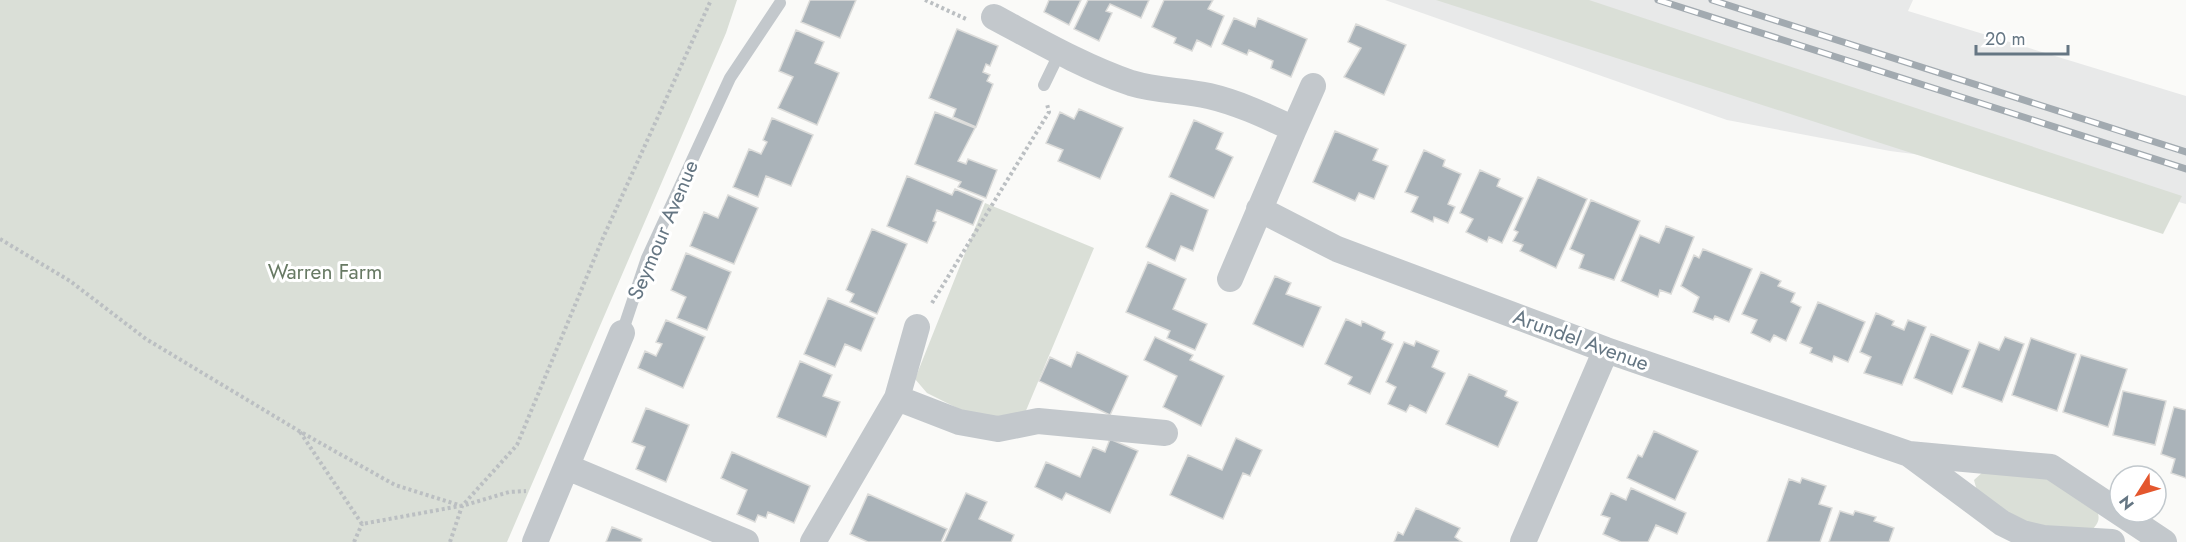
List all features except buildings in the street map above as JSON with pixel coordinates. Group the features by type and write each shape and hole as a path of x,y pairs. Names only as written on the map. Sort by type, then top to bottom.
{"street":[{"path":"994,17 1060,52 1132,83 1167,91 1207,95 1244,106 1294,129"},
{"path":"1230,279 1313,86"},
{"name":"Arundel Avenue","path":"1259,209 1337,249 1606,350 1909,454 2051,467 2164,542"},
{"path":"813,542 897,398 917,327"},
{"name":"Seymour Avenue","path":"535,542 622,333"},
{"path":"1523,542 1606,350"},
{"path":"897,398 959,422 998,429 1038,421 1166,433"},
{"name":"Arundel Avenue","path":"1909,454 2002,524 2022,533 2043,538 2112,542"},
{"path":"567,467 746,542"}],"lane":[{"name":"Seymour Avenue","path":"622,333 647,258 730,78 780,3"},
{"path":"1044,85 1060,52"}],"path":[{"path":"450,542 462,506 518,445 602,240 711,0"},
{"path":"925,0 978,24 994,17"},
{"path":"917,327 1049,112 1044,85"},
{"path":"0,239 70,281 146,339 299,431 395,485 462,506"},
{"path":"299,431 362,524"},
{"path":"362,524 462,506 509,492 531,490 567,467"},
{"path":"354,542 362,524"}],"shaded area":[{"path":"1385,0 1913,0 1908,11 2186,96 2186,204 2085,176 1890,151 1727,120"}],"green space":[{"name":"Warren Farm","path":"0,0 737,0 726,33 507,542 0,542"},
{"path":"1436,0 1589,0 2182,196 2163,234"},
{"path":"985,203 1094,248 1025,413 1013,419 963,411 927,393 915,379"},
{"path":"1984,471 2042,476 2097,510 2099,518 2097,523 2092,530 2044,529 2016,517 1977,491 1974,480"}],"railway":[{"path":"1658,0 2186,169"},
{"path":"1712,0 2186,152"}]}
